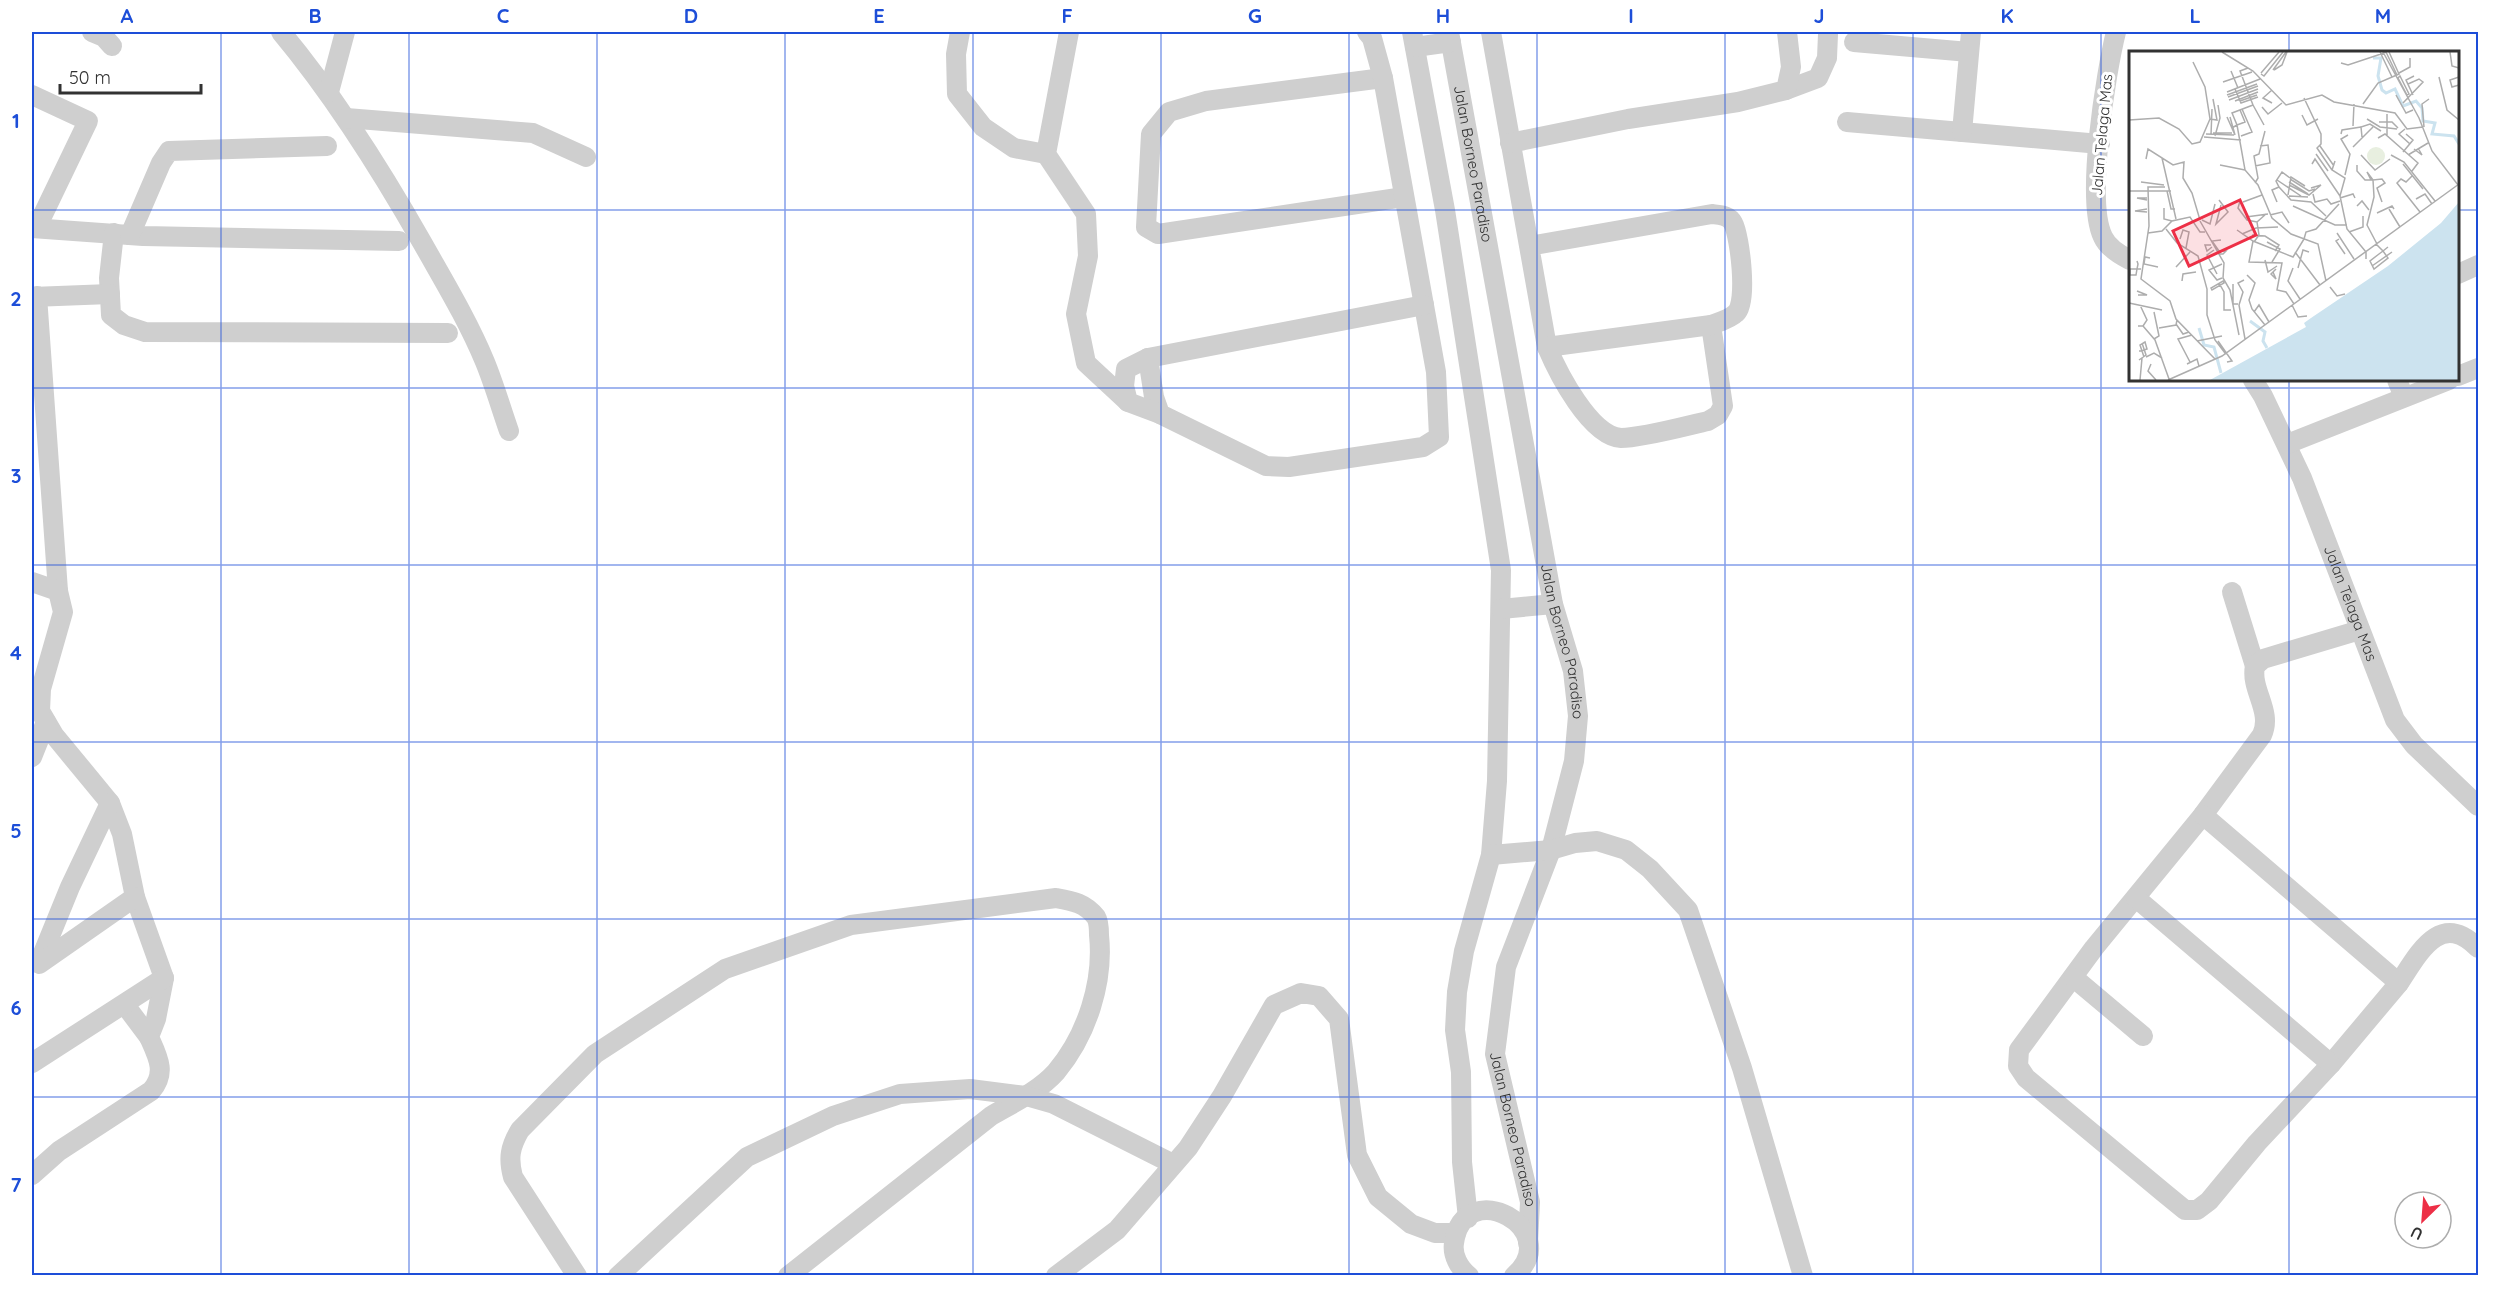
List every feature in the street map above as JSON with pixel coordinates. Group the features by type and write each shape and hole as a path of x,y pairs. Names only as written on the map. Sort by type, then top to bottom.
{"street":[{"path":"92,32 104,38 112,46"},
{"path":"281,32 329,93 377,162 463,313 486,363 509,431"},
{"path":"329,93 345,32"},
{"path":"960,32 956,54 957,94 983,127 1014,148 1046,154"},
{"path":"1069,32 1046,154 1086,214 1088,256 1076,314 1086,363 1128,402 1160,414 1266,466 1289,467 1423,447 1439,437 1440,416 1436,372 1383,78 1372,38 1367,32"},
{"path":"1491,32 1547,347 1559,376 1594,424 1605,434 1621,438 1708,421 1718,415 1723,406 1711,325"},
{"path":"1786,90 1791,67 1787,32"},
{"path":"1962,132 1971,32"},
{"name":"Jalan Telaga Mas","path":"2116,32 2108,64 2095,197 2103,237 2116,252 2129,259"},
{"path":"1510,142 1628,119 1738,102 1786,90 1818,78 1827,58 1828,34"},
{"path":"1450,37 1414,39 1445,210 1501,570 1497,781 1491,855 1464,951 1456,992 1455,1030 1461,1072 1462,1226 1454,1247 1456,1260 1469,1275"},
{"name":"Jalan Borneo Paradiso","path":"1450,37 1553,604 1573,670 1578,716 1574,761 1551,850 1506,967 1495,1054 1530,1202 1523,1264"},
{"path":"1854,42 1969,52"},
{"path":"1383,78 1206,101 1168,112 1151,134 1146,227 1158,234 1404,197"},
{"path":"32,95 88,121 34,227 122,234 399,241"},
{"path":"346,118 533,133 585,157"},
{"path":"1847,122 2100,144"},
{"path":"327,146 169,151 122,234 110,294 111,315 124,325 145,332 448,333"},
{"path":"1529,246 1712,214 1725,215 1733,223 1744,284 1743,300 1737,313 1711,325 1547,347"},
{"path":"2459,273 2478,265"},
{"path":"110,294 34,296 58,591 63,612 36,687 40,711 46,722 110,803 122,834 135,897 164,978 156,1019 149,1037"},
{"path":"1128,402 1124,386 1126,369 1148,358 1424,305"},
{"path":"1148,358 1154,398 1160,414"},
{"path":"2459,375 2478,368"},
{"name":"Jalan Telaga Mas","path":"2254,381 2287,444 2395,720 2414,745 2478,806"},
{"path":"2287,444 2401,388 2443,381"},
{"path":"32,582 58,591"},
{"path":"2232,592 2255,666 2253,674 2266,725 2203,814 2094,948 2019,1050 2018,1066 2026,1077 2185,1210 2197,1210 2209,1201 2257,1143 2331,1064 2398,983 2426,943 2442,933 2457,934 2470,940 2478,948"},
{"path":"1501,609 1553,604"},
{"path":"2255,666 2263,659 2360,630"},
{"path":"32,757 46,722"},
{"path":"35,966 110,803"},
{"path":"2203,814 2398,983"},
{"path":"1491,855 1551,850 1575,843 1598,841 1626,850 1650,869 1688,910 1742,1068 1803,1275"},
{"path":"35,966 135,897"},
{"path":"577,1275 513,1177 509,1160 511,1144 520,1130 550,1096 595,1054 725,969 851,925 1056,898 1081,903 1098,919 1102,955 1095,999 1073,1047 1055,1072 1026,1096 991,1116 788,1275"},
{"path":"2136,898 2331,1064"},
{"path":"32,1063 164,978"},
{"path":"2074,978 2143,1036"},
{"path":"1056,1275 1117,1230 1173,1164 1222,1096 1274,1005 1301,993 1319,996 1339,1019 1357,1155 1378,1197 1411,1224 1435,1233 1462,1226 1488,1210 1507,1213 1521,1225 1523,1264"},
{"path":"32,1175 59,1151 152,1091 160,1081 161,1063 149,1037 125,1005"},
{"path":"618,1275 747,1157 832,1116 900,1095 970,1089 1026,1096 1054,1104 1173,1164"}]}
